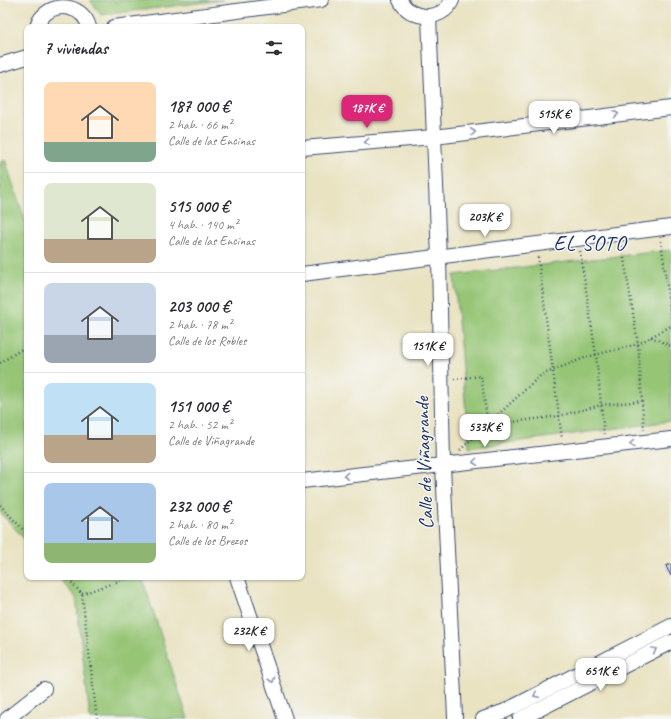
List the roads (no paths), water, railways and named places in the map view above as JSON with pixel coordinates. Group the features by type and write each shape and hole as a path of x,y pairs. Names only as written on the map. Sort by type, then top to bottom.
{"street":[{"path":"137,24 321,0"},
{"path":"400,0 403,7 416,15 430,16 441,13 452,0"},
{"path":"38,24 42,17 53,4 60,7 70,8 81,13 88,21 88,24"},
{"name":"Calle de Viñagrande","path":"430,16 439,257 443,466 455,718"},
{"path":"0,66 24,58"},
{"path":"305,148 434,137 671,108"},
{"path":"305,274 665,228"},
{"path":"305,481 671,439"},
{"path":"238,580 285,719"},
{"path":"483,719 505,711 671,626"},
{"path":"520,719 671,642"},
{"path":"7,719 44,689"}],"district":[{"name":"EL SOTO","path":"590,243"}]}
